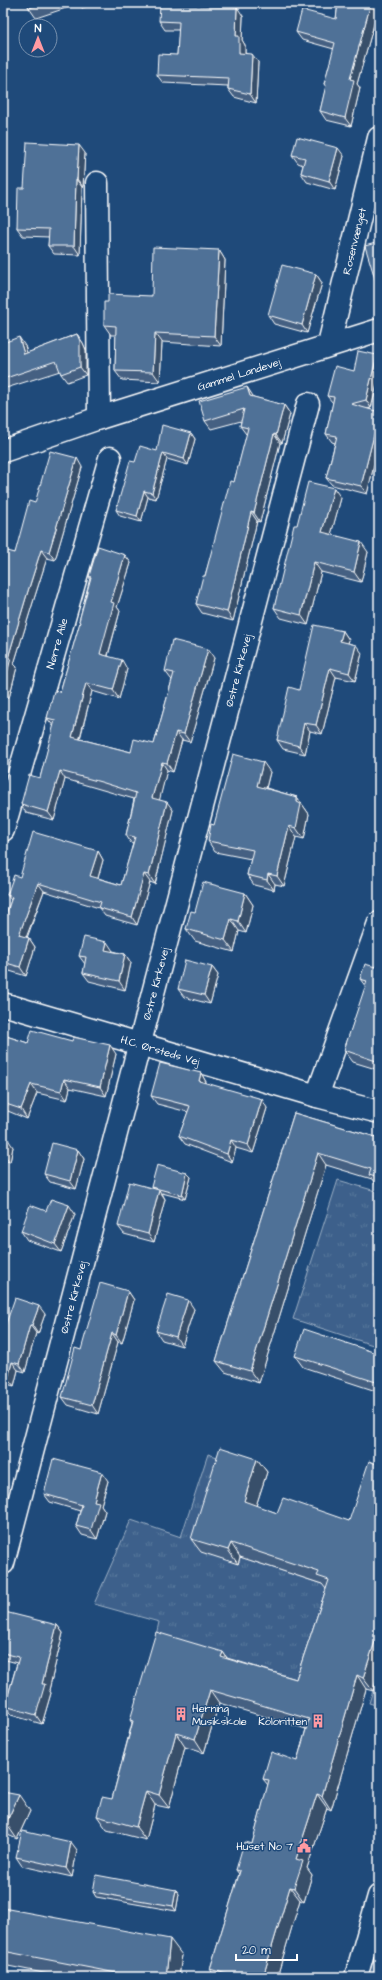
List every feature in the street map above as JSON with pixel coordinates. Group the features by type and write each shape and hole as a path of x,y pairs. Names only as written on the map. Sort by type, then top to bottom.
{"street":[{"name":"Rosenvænget","path":"329,344 379,138"},
{"path":"97,183 99,418"},
{"name":"Gammel Landevej","path":"3,451 99,418 329,344 379,330"},
{"name":"Østre Kirkevej","path":"3,1563 308,404"},
{"name":"Nørre Alle","path":"3,830 110,458"},
{"path":"317,1096 379,923"},
{"name":"H.C. Ørsteds Vej","path":"3,1004 317,1096 379,1112"},
{"path":"356,1977 379,1896"}],"green space":[{"path":"338,1180 379,1192 379,1347 293,1319"},
{"path":"208,1454 230,1461 238,1564 240,1557 328,1586 328,1699 154,1644 159,1622 94,1604 131,1520 181,1537"},
{"path":"379,1672 379,1706 369,1703"}],"building":[{"path":"27,3 44,3 29,8"},
{"path":"338,3 371,3 350,79 354,80 345,118 320,111 326,85 324,84 335,43 296,32 302,10 336,19"},
{"path":"160,4 237,7 236,36 239,36 239,53 252,54 250,94 228,89 229,78 157,75 158,54 177,55 179,22 159,21"},
{"path":"297,137 338,148 329,181 301,173 305,158 292,155"},
{"path":"27,142 79,145 76,179 74,246 48,246 49,229 17,228 18,188 24,188"},
{"path":"379,242 379,280 376,282 365,246"},
{"path":"153,247 219,250 214,336 155,333 153,372 115,371 116,326 104,325 104,302 108,302 108,294 152,296"},
{"path":"282,265 316,274 302,325 268,315"},
{"path":"77,334 80,341 80,367 61,374 56,361 3,379 3,343 19,337 24,354"},
{"path":"358,351 377,355 366,400 351,404 379,412 379,432 375,431 361,486 326,478 337,436 326,434 334,397 327,396 335,366 354,371"},
{"path":"247,387 250,396 284,405 276,435 274,434 254,513 251,512 227,612 196,604 203,576 205,576 230,481 234,482 248,428 240,426 244,409 205,421 199,401"},
{"path":"162,425 191,433 184,459 163,453 152,493 144,491 137,516 116,510 130,461 135,462 140,446 157,451"},
{"path":"50,451 77,458 49,552 41,550 8,658 11,658 3,689 3,552 4,550 15,553 29,501 35,503"},
{"path":"308,482 334,488 322,532 361,542 354,572 314,562 301,615 274,608 294,525 297,525"},
{"path":"98,546 125,555 111,602 114,603 100,654 122,660 113,690 86,683 72,737 131,752 134,739 154,744 174,673 165,671 172,640 208,649 184,734 176,732 167,763 162,762 152,798 167,802 149,875 144,874 132,917 99,908 101,902 38,883 19,935 29,938 20,967 3,962 3,923 12,897 7,895 14,875 20,877 33,832 98,851 90,876 121,885 135,837 126,835 136,793 101,782 60,771 48,812 21,804 29,775 40,778 55,720 47,718 54,691 60,692 80,622 79,621 91,577 89,576"},
{"path":"314,625 343,631 340,641 356,645 349,673 330,668 316,725 304,723 299,746 277,740 289,687 299,690"},
{"path":"233,754 263,762 257,786 297,797 297,802 301,804 296,828 289,826 277,876 268,874 267,880 247,875 253,850 208,841 211,824 214,825"},
{"path":"203,882 245,893 238,921 231,919 225,940 186,929 191,911 195,912"},
{"path":"84,937 107,942 105,950 125,954 119,981 83,973 86,957 79,956"},
{"path":"185,960 212,967 204,995 178,989"},
{"path":"365,964 379,968 379,1062 344,1050 367,981 360,979"},
{"path":"32,1030 72,1041 73,1037 110,1045 100,1087 64,1079 61,1091 31,1084 21,1109 3,1103 3,1035 28,1043"},
{"path":"160,1063 201,1073 199,1081 262,1099 248,1145 231,1140 227,1154 179,1136 190,1106 151,1096"},
{"path":"294,1113 379,1138 379,1178 369,1175 371,1169 318,1153 250,1371 216,1361"},
{"path":"3,1138 7,1138 3,1153"},
{"path":"52,1143 78,1150 70,1181 44,1174"},
{"path":"157,1165 187,1173 182,1195 151,1187"},
{"path":"129,1182 159,1190 148,1234 118,1226"},
{"path":"51,1199 69,1205 55,1244 21,1231 30,1205 46,1211"},
{"path":"100,1283 128,1291 116,1335 112,1333 92,1405 62,1397 75,1348 81,1350"},
{"path":"168,1294 188,1300 176,1337 156,1331"},
{"path":"15,1298 39,1306 32,1325 30,1325 19,1364 12,1362 8,1378 3,1376 3,1332"},
{"path":"304,1329 379,1354 379,1383 295,1356"},
{"path":"220,1447 257,1459 244,1501 277,1513 283,1498 349,1521 369,1461 379,1465 379,1629 363,1678 357,1675 322,1796 317,1794 296,1859 303,1861 294,1888 290,1887 263,1977 236,1977 210,1969 240,1871 236,1870 244,1842 252,1844 269,1780 263,1779 271,1752 297,1761 309,1719 210,1690 195,1739 176,1733 159,1795 146,1791 136,1827 97,1816 102,1797 112,1799 133,1721 130,1720 156,1632 223,1652 221,1657 296,1679 329,1580 317,1576 319,1572 231,1543 228,1550 191,1539"},
{"path":"53,1459 102,1472 94,1501 99,1502 91,1530 76,1526 82,1505 44,1494"},
{"path":"5,1612 57,1625 42,1684 45,1684 36,1715 5,1706 19,1657 3,1653 3,1640 6,1630 3,1629"},
{"path":"3,1792 19,1795 6,1823 3,1822"},
{"path":"22,1831 71,1842 66,1868 16,1857"},
{"path":"96,1875 176,1890 173,1906 93,1892"},
{"path":"3,1908 170,1939 166,1977 137,1977 3,1951"},
{"path":"379,1944 379,1977 368,1977"}],"place":[{"name":"Herning Musikskole","path":"181,1714"},
{"name":"Koloritten","path":"318,1721"},
{"name":"Huset No 7","path":"304,1846"}]}
